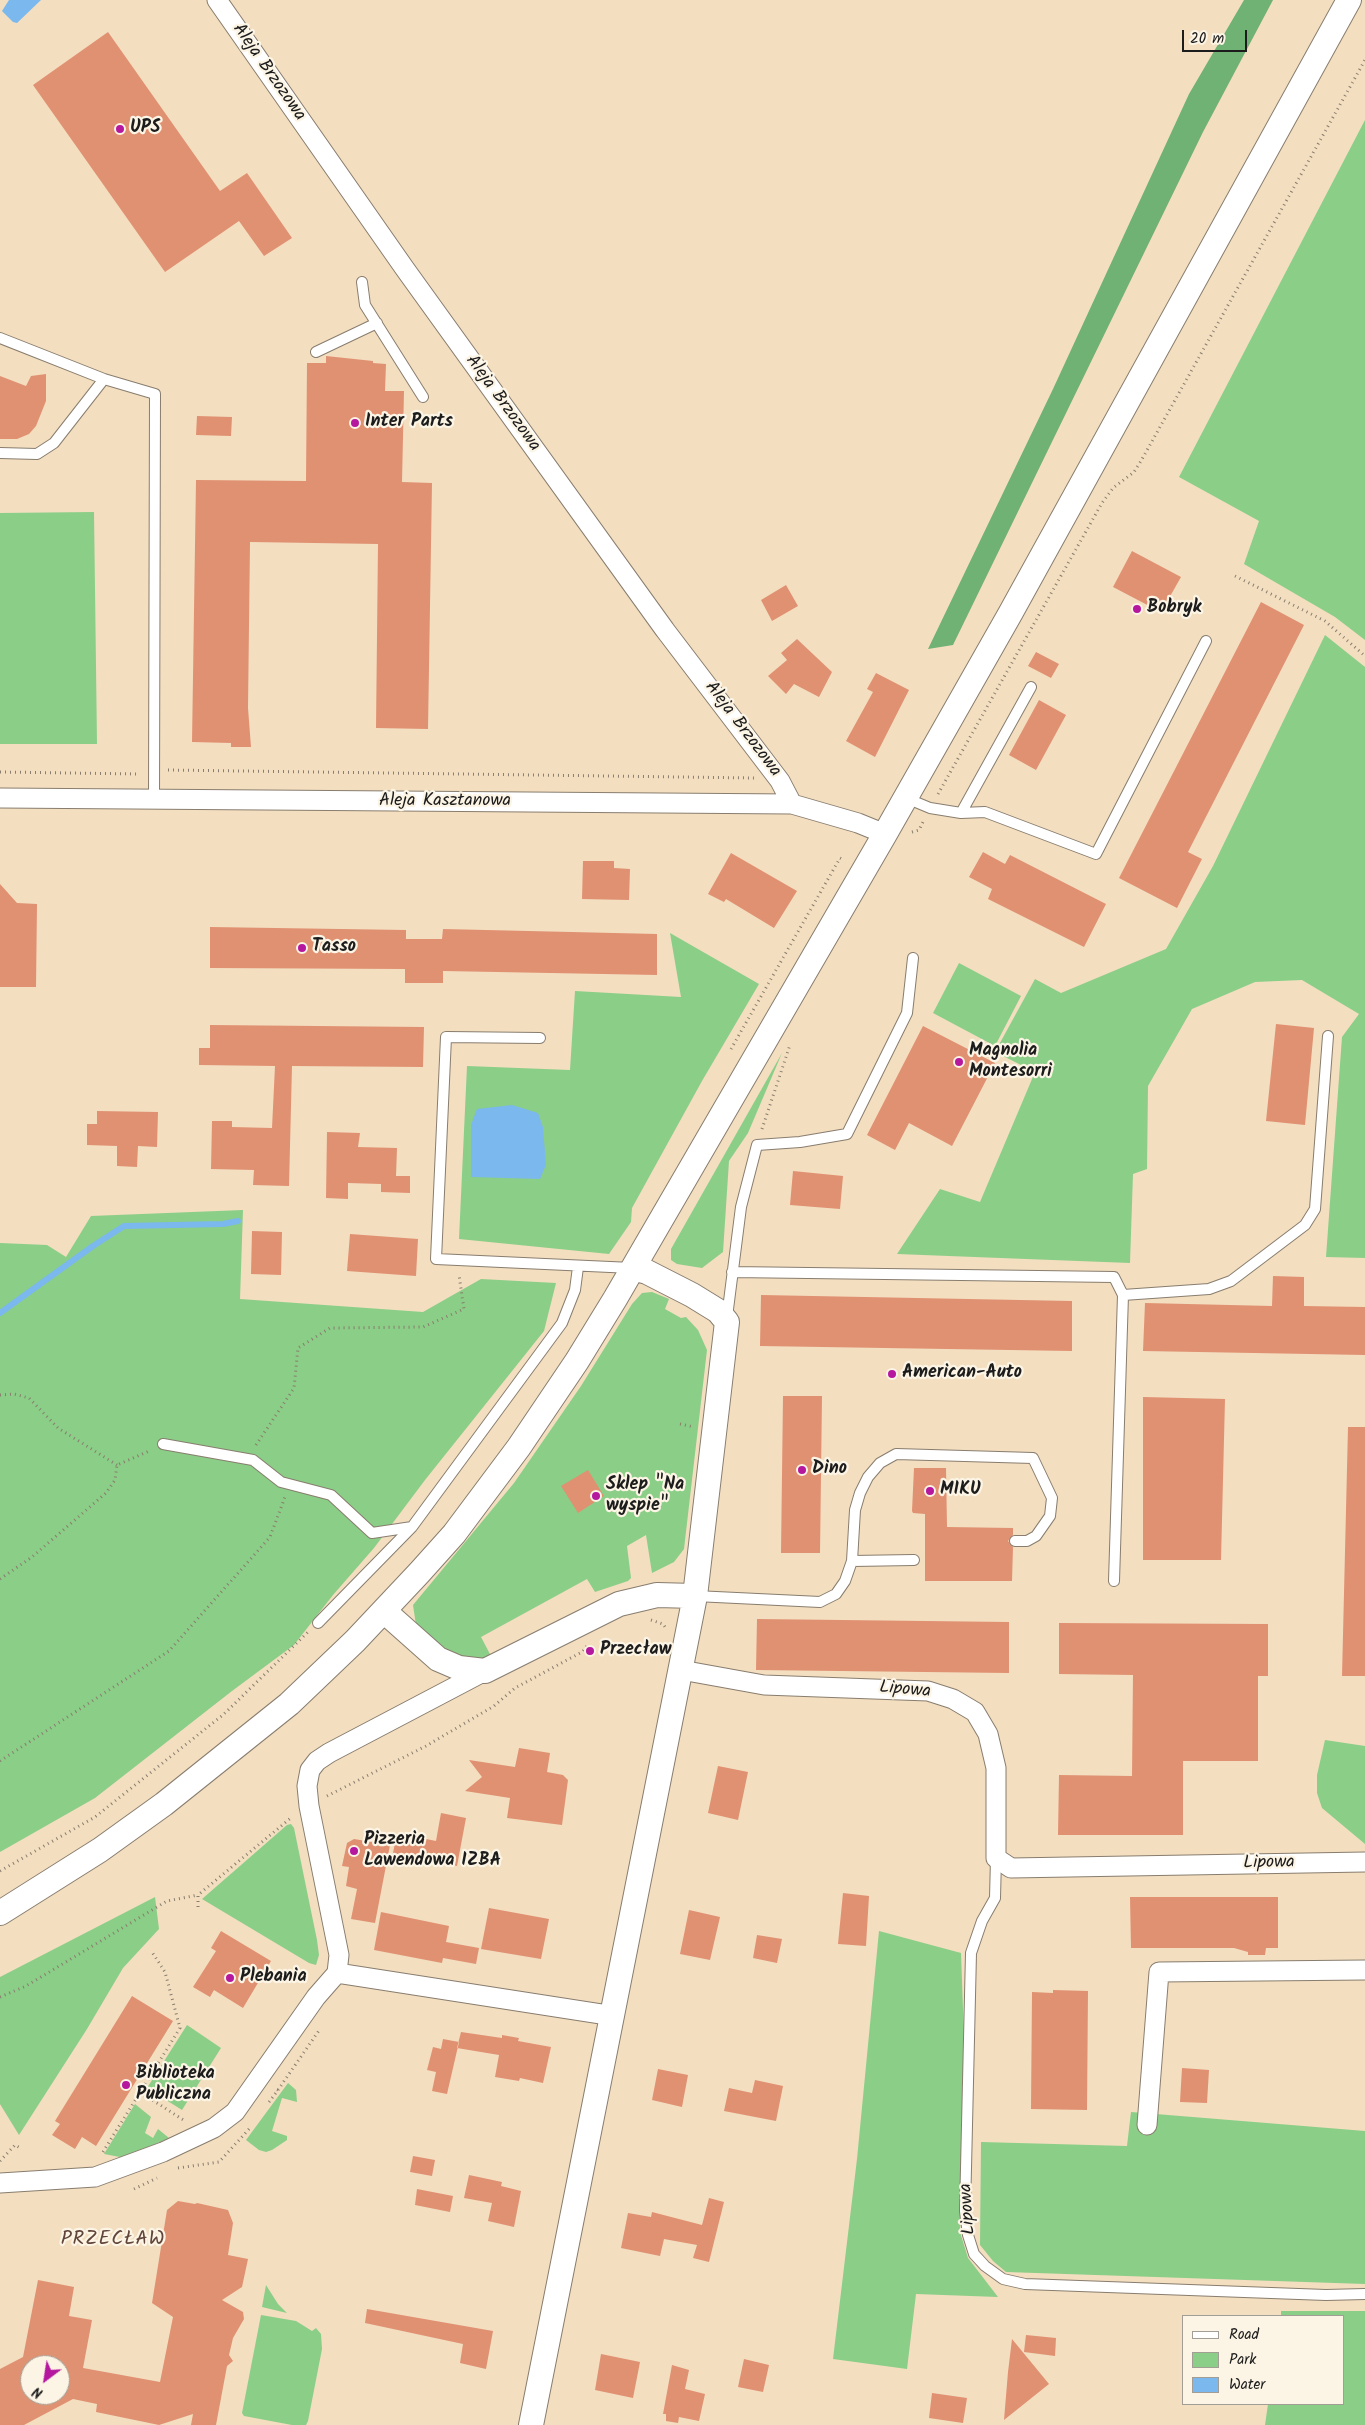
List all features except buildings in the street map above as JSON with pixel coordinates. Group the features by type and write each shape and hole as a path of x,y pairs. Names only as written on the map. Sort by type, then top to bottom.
{"street":[{"name":"Aleja Brzozowa","path":"217,0 405,269 654,614 778,778 792,804"},
{"path":"0,1912 100,1850 200,1777 289,1704 384,1611 454,1534 514,1455 577,1361 633,1268 906,798 1010,614 1349,0"},
{"name":"Aleja Kasztanowa","path":"0,798 792,804 858,823 885,834"},
{"path":"531,2425 614,2016 695,1596 727,1322 718,1310 692,1295 648,1272 633,1268"},
{"path":"0,2183 95,2177 163,2152 214,2128 235,2112 316,1997 336,1973 339,1955 309,1806 307,1786 310,1770 317,1761 484,1671 619,1604 657,1595 695,1596"},
{"path":"384,1611 426,1650 450,1665 484,1671"},
{"name":"Lipowa","path":"681,1670 764,1685 928,1691 960,1703 975,1712 988,1734 996,1768 996,1858 1011,1868 1048,1869 1365,1862"},
{"path":"1147,2125 1159,1972 1365,1970"},
{"path":"336,1973 614,2016"}],"lane":[{"path":"362,282 365,305 423,397"},
{"path":"316,352 377,324"},
{"path":"0,338 104,379 155,394 154,799"},
{"path":"0,453 37,454 54,443 104,379"},
{"path":"906,798 930,808 962,813 985,812 1096,854 1206,641"},
{"path":"962,813 1031,687"},
{"path":"727,1322 740,1207 757,1145 800,1142 847,1134 907,1013 914,958"},
{"path":"1124,1295 1209,1289 1231,1281 1305,1225 1315,1208 1328,1036"},
{"path":"540,1038 446,1038 436,1259 578,1267 633,1268"},
{"path":"318,1623 412,1527 562,1323 575,1290 578,1267"},
{"path":"732,1272 1114,1277 1124,1295 1114,1581"},
{"path":"163,1444 254,1460 281,1482 332,1495 372,1533 412,1527"},
{"path":"695,1596 820,1602 836,1594 845,1580 852,1561 855,1510 860,1493 868,1477 880,1463 896,1454 1033,1458 1052,1498 1050,1516 1036,1536 1027,1541 1015,1541"},
{"path":"852,1561 914,1560"},
{"name":"Lipowa","path":"996,1858 994,1898 982,1920 971,1953 965,2211 968,2235 974,2254 984,2266 1003,2279 1025,2284 1326,2295 1365,2294"}],"path":[{"path":"930,808 1102,503 1113,488 1134,472 1141,461 1365,60"},
{"path":"1235,576 1325,621 1365,656"},
{"path":"0,772 144,774 174,770 778,778"},
{"path":"726,1058 840,858"},
{"path":"757,1145 792,1042"},
{"path":"247,1458 294,1388 298,1348 330,1328 422,1327 464,1309 456,1259"},
{"path":"0,1395 14,1394 29,1398 58,1428 117,1465"},
{"path":"117,1465 163,1444"},
{"path":"0,1579 32,1557 106,1493 114,1480 117,1465"},
{"path":"0,1761 169,1652 270,1537 289,1484"},
{"path":"646,1618 663,1624 668,1631"},
{"path":"0,1871 95,1818 224,1714 318,1623"},
{"path":"0,1997 26,1986 167,1901 198,1895 295,1814 426,1746 494,1706 515,1688 582,1652 588,1645"},
{"path":"198,1895 198,1907"},
{"path":"99,2159 180,2028 165,1972 152,1952"},
{"path":"278,2090 325,2022"},
{"path":"140,2092 184,2118 194,2137"},
{"path":"0,2161 15,2145 22,2149"}],"green space":[{"path":"1244,0 1273,0 1203,132 953,645 928,649 1053,389 1189,94"},
{"path":"1365,120 1365,640 1335,617 1244,564 1259,521 1179,477"},
{"path":"94,512 97,744 0,744 0,513"},
{"path":"1325,635 1365,667 1365,1258 1326,1257 1342,1037 1359,1014 1302,980 1255,982 1192,1009 1148,1086 1147,1169 1133,1174 1130,1263 897,1254 940,1189 980,1202 1035,1072 995,1052 1035,979 1061,993 1166,949 1213,866"},
{"path":"670,933 759,984 702,1081 632,1208 631,1222 609,1254 459,1239 467,1066 570,1070 575,991 681,997"},
{"path":"959,963 1021,996 995,1046 933,1013"},
{"path":"782,1053 748,1133 729,1161 723,1252 702,1268 677,1264 671,1260 671,1249"},
{"path":"243,1210 240,1299 423,1312 481,1279 556,1283 544,1331 425,1480 374,1548 333,1595 294,1645 95,1798 0,1852 0,1243 47,1245 66,1257 91,1216"},
{"path":"652,1292 669,1299 665,1309 681,1318 686,1317 698,1330 707,1350 684,1549 674,1562 652,1573 646,1535 627,1546 631,1578 628,1581 595,1592 587,1579 481,1637 491,1656 481,1661 470,1661 442,1649 416,1625 413,1605 514,1483 581,1386 632,1304 642,1293"},
{"path":"1325,1740 1365,1746 1365,1844 1322,1808 1317,1793 1317,1775"},
{"path":"291,1824 294,1828 317,1940 319,1955 316,1965 309,1963 202,1899 287,1825"},
{"path":"155,1897 159,1929 123,1968 87,2029 19,2135 0,2104 0,1977"},
{"path":"879,1931 961,1953 965,2065 960,2232 968,2258 998,2297 916,2294 907,2369 833,2359 857,2159"},
{"path":"187,2025 221,2048 182,2110 147,2088"},
{"path":"288,2083 296,2090 297,2102 282,2098 272,2131 287,2136 287,2140 272,2150 266,2152 259,2150 246,2140"},
{"path":"135,2104 151,2117 145,2133 153,2138 158,2129 169,2138 125,2158 104,2154"},
{"path":"1131,2112 1365,2131 1365,2284 1006,2272 993,2261 980,2245 981,2142 1127,2146"},
{"path":"266,2285 278,2304 287,2313 262,2307"},
{"path":"1281,2311 1365,2311 1365,2425 1265,2425 1268,2405 1345,2405 1345,2315 1281,2315"},
{"path":"261,2315 296,2321 312,2331 316,2328 321,2334 322,2349 306,2425 292,2425 244,2416 242,2413"}],"water":[{"path":"9,0 41,0 17,23 13,22 2,11"},
{"path":"512,1105 538,1113 543,1127 546,1165 540,1179 471,1177 471,1125 477,1109"}],"waterway":[{"path":"0,1313 124,1226 223,1224 238,1221"}],"place":[{"name":"UPS","path":"120,129"},
{"name":"Inter Parts","path":"355,423"},
{"name":"Bobryk","path":"1137,609"},
{"name":"Tasso","path":"302,948"},
{"name":"Magnolia Montesorri","path":"959,1062"},
{"name":"American-Auto","path":"892,1374"},
{"name":"Dino","path":"802,1470"},
{"name":"MIKU","path":"930,1491"},
{"name":"Sklep \"Na wyspie\"","path":"596,1496"},
{"name":"Przecław","path":"590,1651"},
{"name":"Pizzeria Lawendowa IZBA","path":"354,1851"},
{"name":"Plebania","path":"230,1978"},
{"name":"Biblioteka Publiczna","path":"126,2085"}],"district":[{"name":"PRZECŁAW","path":"113,2241"}]}
